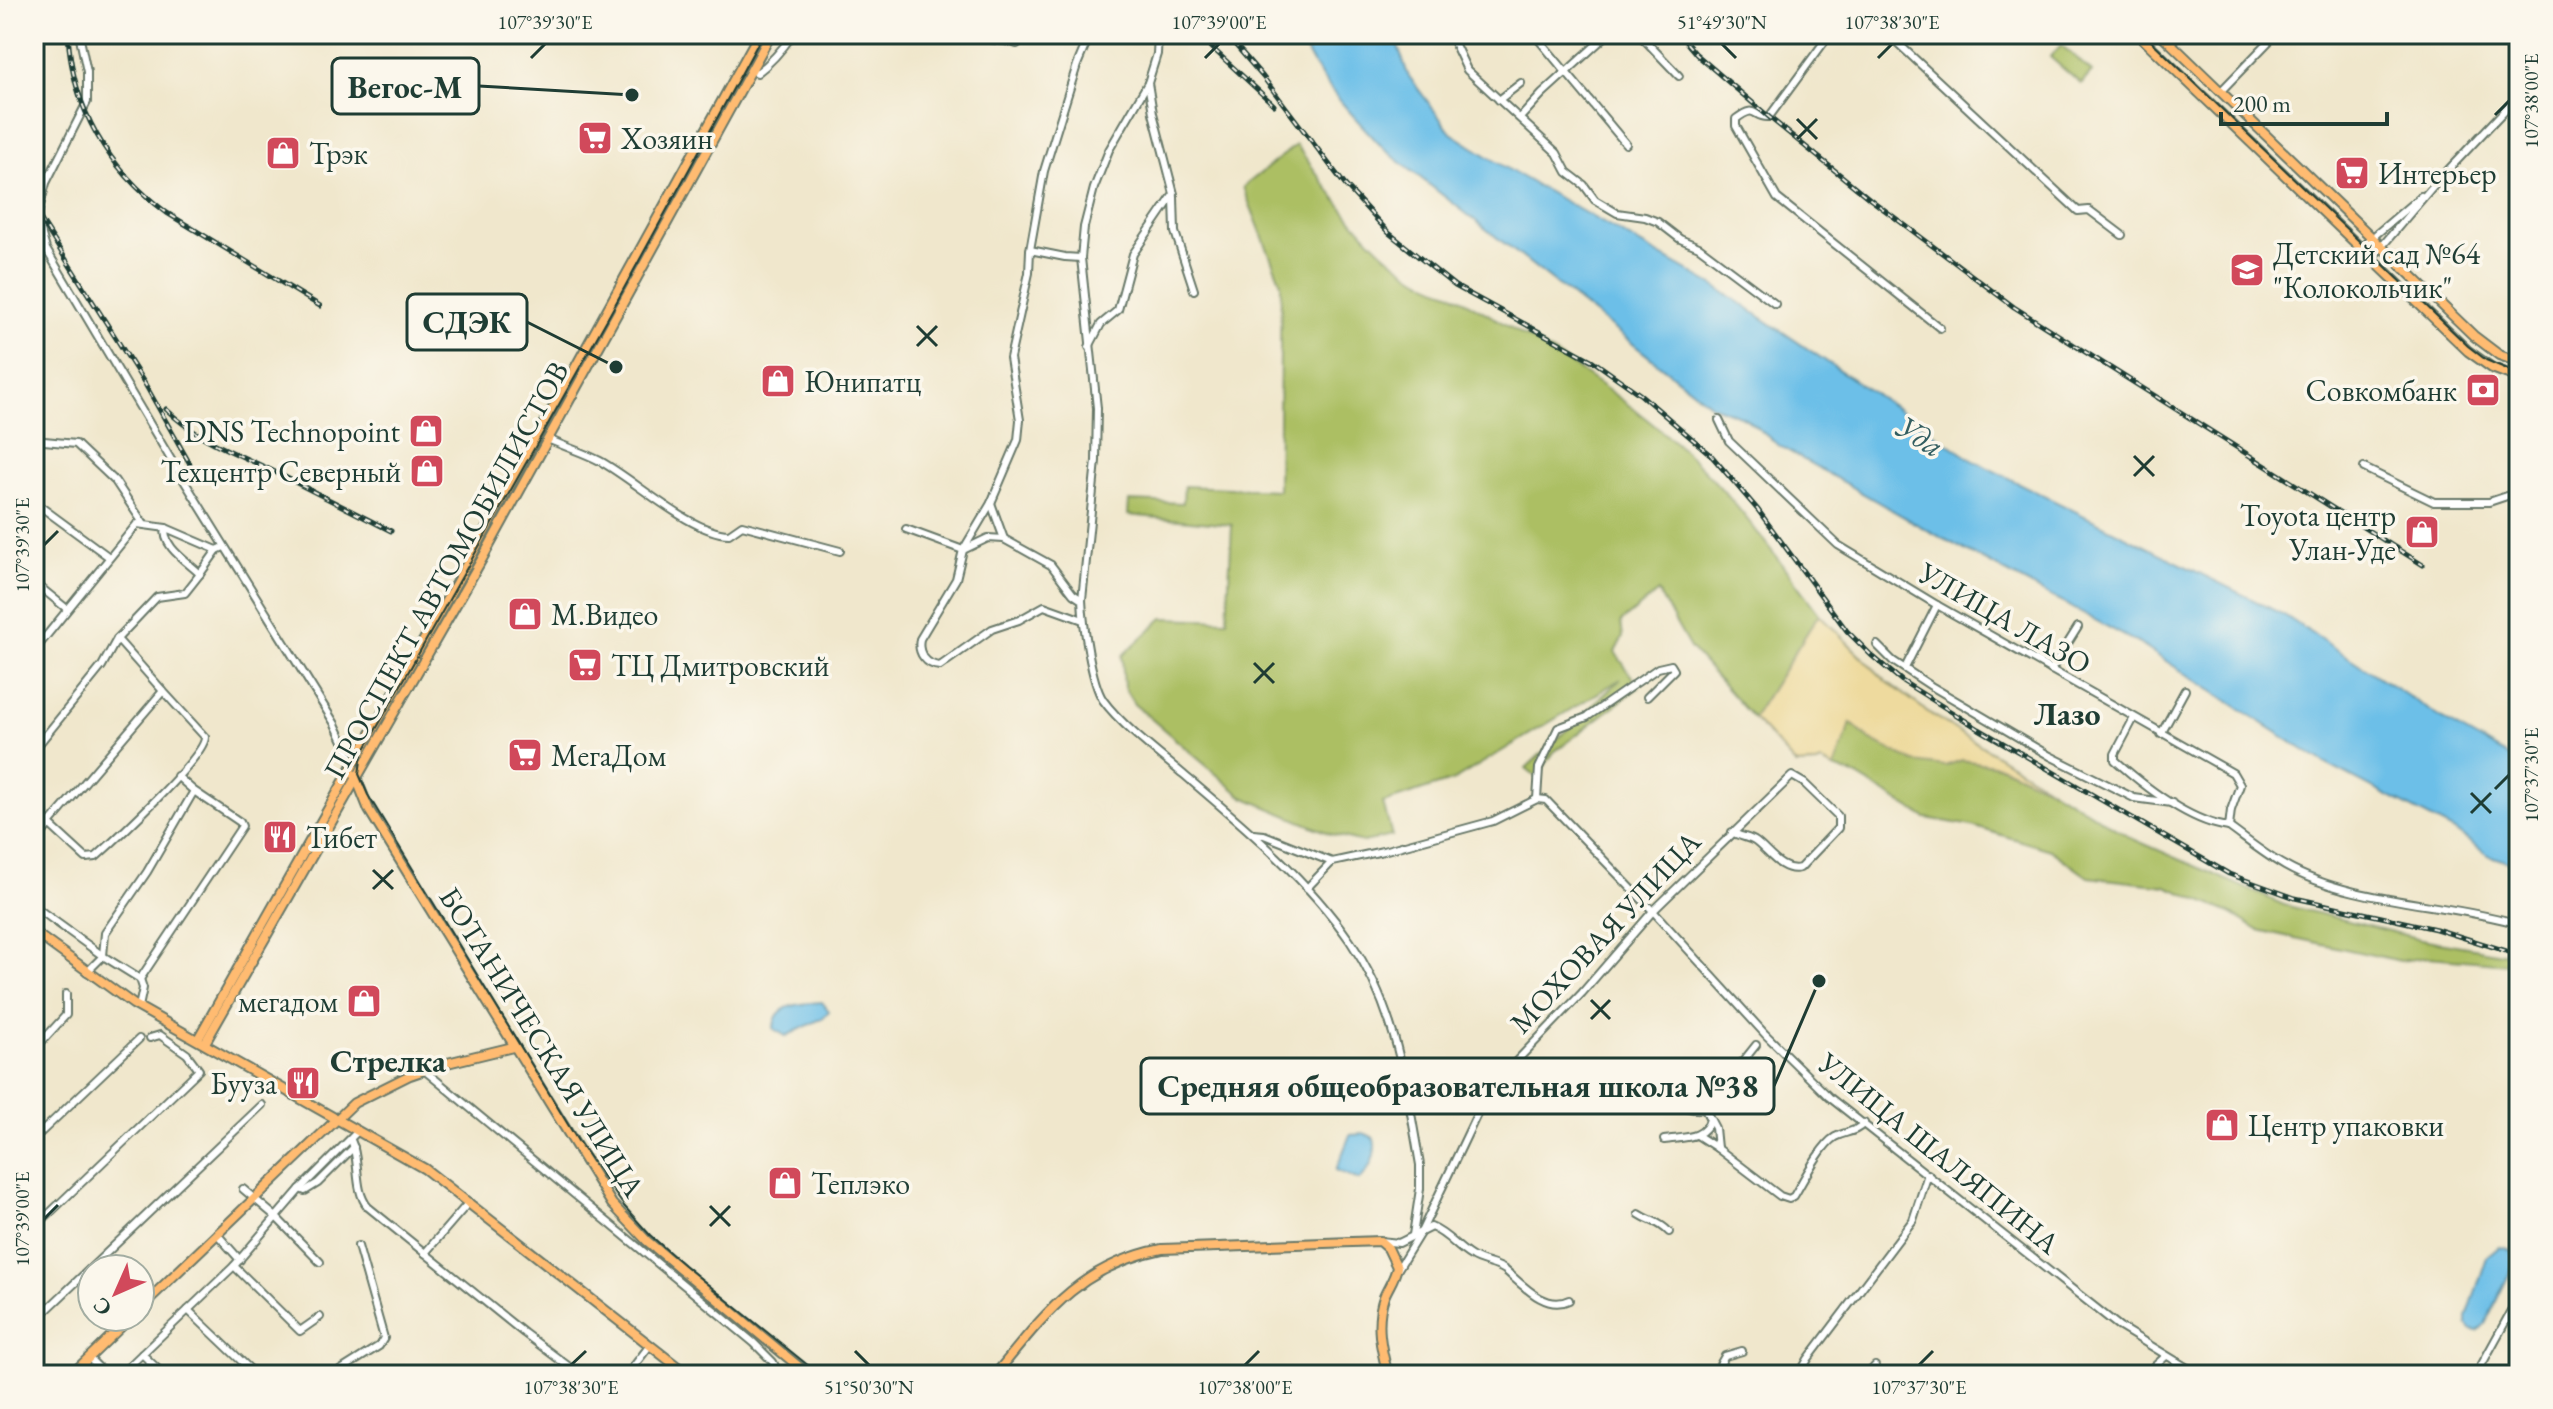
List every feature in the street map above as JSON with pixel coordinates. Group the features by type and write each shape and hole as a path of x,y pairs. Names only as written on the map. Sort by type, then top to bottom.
{"main road":[{"name":"ПРОСПЕКТ АВТОМОБИЛИСТОВ","path":"202,1041 353,762 472,555 759,34"},
{"name":"ПРОСПЕКТ АВТОМОБИЛИСТОВ","path":"202,1041 356,779 771,34"},
{"path":"2138,34 2468,351 2492,368 2519,378"},
{"path":"2161,34 2474,336 2499,355 2519,362"},
{"name":"БОТАНИЧЕСКАЯ УЛИЦА","path":"353,762 356,779 369,810 593,1176 619,1212 647,1241 809,1375"},
{"path":"34,932 139,1007 425,1169 688,1375"},
{"path":"156,1293 362,1098 424,1070 513,1047"},
{"path":"995,1375 1047,1311 1069,1291 1128,1257 1162,1249 1380,1241 1396,1262 1396,1272 1384,1297 1379,1324 1388,1375"},
{"path":"71,1375 115,1333"}],"street":[{"path":"79,34 87,72 87,102 46,183 37,217 46,249 221,548 335,724 353,762"},
{"path":"752,70 757,73 768,65 780,54 793,34"},
{"path":"974,34 985,39 1003,38 1017,44 1026,34"},
{"path":"1083,620 1044,606 1019,620 992,629 944,665 931,665 920,653 920,639 956,579 963,550 991,503 1018,440 1020,420 1010,358 1029,273 1044,171 1077,65 1090,34"},
{"path":"1158,34 1157,54 1148,83 1104,162 1084,227 1081,258 1097,408 1096,461 1082,600 1096,685 1103,700 1146,742 1253,834 1307,888 1350,941 1373,978 1392,1024 1420,1165 1419,1202 1413,1235"},
{"path":"1450,34 1467,70 1557,153 1567,172 1584,185 1595,200 1617,213 1658,222 1680,239 1699,247 1775,304"},
{"path":"1534,34 1626,144"},
{"path":"1520,118 1608,34"},
{"path":"1639,34 1679,76"},
{"path":"1830,34 1769,117 1754,110 1747,111 1736,119 1736,126 1777,198 1940,328"},
{"path":"1888,34 2078,211 2089,210 2122,235"},
{"path":"2221,91 2276,34"},
{"path":"1148,83 1174,194 1175,232 1194,290"},
{"path":"1499,100 1521,83"},
{"path":"2372,258 2433,186 2519,95"},
{"path":"2360,248 2433,186"},
{"path":"1089,348 1101,324 1118,310 1133,254 1174,194"},
{"path":"1030,250 1081,258"},
{"name":"УЛИЦА ЛАЗО","path":"1719,420 1729,441 1838,545 2238,778 2240,785 2229,827"},
{"path":"548,439 601,462 714,532 729,534 742,525 840,551"},
{"path":"44,441 76,444 115,481 143,523"},
{"path":"2364,468 2434,502 2489,502 2519,492"},
{"path":"991,503 1004,539"},
{"path":"37,504 109,557"},
{"path":"34,651 134,527 143,523 166,528 221,548"},
{"path":"166,528 164,535 167,542 200,574"},
{"path":"906,529 963,550 988,538 1004,539 1051,565 1073,594 1082,600"},
{"path":"34,750 102,666 117,639 157,597 185,593 221,548"},
{"path":"34,582 67,609"},
{"path":"1905,668 1937,605"},
{"path":"2051,670 2078,627"},
{"path":"49,824 86,858 96,857 128,829 204,747 205,737 117,639"},
{"path":"1877,645 1893,661 1931,686 2050,756 2134,798 2172,803"},
{"path":"1253,834 1264,835 1332,862 1493,821 1540,799 1539,768 1558,728 1587,717 1645,675 1671,665 1674,670 1672,675 1647,697"},
{"path":"2161,734 2185,690"},
{"path":"34,845 163,691"},
{"path":"2134,718 2115,754 2115,760 2141,783 2172,803 2213,825 2229,827 2287,867 2325,882 2389,899 2519,924"},
{"path":"140,979 242,826 177,776"},
{"name":"МОХОВАЯ УЛИЦА","path":"1396,1272 1422,1230 1474,1119 1498,1082 1653,911 1732,832 1792,776 1837,813 1836,830 1800,868 1794,870 1787,868 1755,841 1742,839 1732,832"},
{"path":"87,972 103,956 105,933 147,872 194,791"},
{"name":"УЛИЦА ШАЛЯПИНА","path":"1540,799 1549,802 1765,1034 1829,1097 2120,1327 2199,1375"},
{"path":"1307,888 1332,862"},
{"path":"34,906 140,979 143,988 139,1007"},
{"path":"34,1050 64,1019 68,1010 66,994"},
{"path":"34,1228 199,1070 187,1054 160,1035 150,1038"},
{"path":"34,1139 139,1039"},
{"path":"1627,1063 1668,1101 1698,1110 1705,1109 1756,1045"},
{"path":"424,1070 754,1343 773,1362 779,1375"},
{"path":"34,1322 262,1105"},
{"path":"1705,1109 1715,1128 1717,1148"},
{"path":"1664,1140 1697,1135 1709,1127 1710,1119 1705,1109"},
{"path":"1697,1135 1780,1196 1789,1199 1828,1143 1837,1136 1856,1131 1864,1123"},
{"path":"300,1189 305,1191 318,1183 352,1143 358,1131"},
{"path":"120,1375 240,1260 300,1189 352,1143"},
{"path":"352,1143 363,1200 524,1333 580,1375"},
{"path":"1807,1375 1803,1368 1808,1359 1913,1220 1928,1174"},
{"path":"243,1189 275,1216 320,1262"},
{"path":"425,1253 469,1202"},
{"path":"1639,1214 1656,1220 1669,1232"},
{"path":"1380,1241 1399,1243 1431,1227 1446,1233 1472,1257 1504,1270 1521,1287 1540,1298 1559,1303 1569,1300"},
{"path":"217,1234 240,1260"},
{"path":"333,1375 379,1346 384,1338 358,1246"},
{"path":"234,1266 300,1331 320,1317"},
{"path":"2476,1375 2519,1297"},
{"path":"188,1310 256,1375"},
{"path":"627,1375 650,1345"},
{"path":"1714,1375 1725,1356 1742,1351"},
{"path":"142,1354 164,1375"},
{"path":"2145,1375 2166,1356"},
{"path":"89,1358 106,1375"},
{"path":"1867,1375 1875,1366"}],"green space":[{"path":"2061,45 2092,72 2081,84 2050,57"},
{"path":"1296,145 1362,231 1382,251 1425,282 1450,292 1516,331 1612,393 1700,466 1747,519 1819,614 1753,718 1690,648 1658,592 1621,622 1623,637 1615,652 1639,687 1554,752 1537,777 1526,768 1621,679 1454,780 1383,803 1392,836 1363,842 1331,834 1243,797 1134,704 1124,688 1122,656 1163,618 1227,620 1232,525 1128,515 1129,501 1183,503 1184,486 1278,490 1281,283 1243,187"},
{"path":"1851,723 1870,740 1945,766 1961,760 2000,766 2051,789 2133,839 2284,905 2421,939 2507,954 2519,959 2519,965 2429,957 2400,961 2258,930 2230,913 2166,886 2088,877 2050,850 1972,826 1926,818 1857,776 1834,768"}],"sand":[{"path":"1819,614 1886,681 1932,715 2051,789 2000,766 1962,760 1945,766 1914,762 1870,740 1851,723 1834,768 1821,762 1796,765 1753,718"}],"water":[{"name":"Уда","path":"1298,34 1394,34 1408,75 1451,133 1511,171 1716,287 1974,461 2284,615 2449,723 2519,762 2519,866 2488,855 2453,830 2326,764 2138,643 1920,526 1778,445 1745,418 1711,405 1385,150 1325,81"},
{"path":"822,1002 829,1011 823,1018 786,1036 774,1029 779,1014 790,1006"},
{"path":"1366,1134 1374,1138 1375,1149 1363,1176 1359,1180 1336,1170 1350,1135"},
{"path":"2499,1247 2510,1250 2516,1260 2485,1324 2478,1331 2471,1330 2467,1317 2487,1257"}],"tram line":[{"path":"763,34 610,314 362,754 359,774 368,795 578,1141 624,1206 650,1235 684,1265 820,1375"},
{"path":"2144,34 2468,346 2486,360 2519,374"}],"railway":[{"path":"34,43 38,34"},
{"path":"68,34 71,61 86,112 97,135 127,177 167,213 320,306"},
{"path":"1197,34 1274,105"},
{"path":"1226,34 1263,77 1345,185 1389,233 1455,286 1593,361 1641,395 1710,454 1758,510 1847,631 1902,681 2229,874 2295,898 2436,929 2519,955"},
{"path":"1679,34 1696,54 1769,117 1870,199 2014,307 2423,565"},
{"path":"34,209 145,384 190,464"},
{"path":"166,409 190,429 216,444 391,531"}],"place":[{"name":"Вегос-М","path":"632,95"},
{"name":"Хозяин","path":"595,138"},
{"name":"Трэк","path":"283,153"},
{"name":"Интерьер","path":"2352,173"},
{"name":"Детский сад №64 \"Колокольчик\"","path":"2247,270"},
{"name":"СДЭК","path":"616,367"},
{"name":"Юнипатц","path":"778,381"},
{"name":"Совкомбанк","path":"2483,390"},
{"name":"DNS Technopoint","path":"426,431"},
{"name":"Техцентр Северный","path":"427,471"},
{"name":"Toyota центр Улан-Уде","path":"2422,532"},
{"name":"М.Видео","path":"525,614"},
{"name":"ТЦ Дмитровский","path":"585,665"},
{"name":"МегаДом","path":"525,755"},
{"name":"Тибет","path":"280,837"},
{"name":"Средняя общеобразовательная школа №38","path":"1819,981"},
{"name":"мегадом","path":"364,1001"},
{"name":"Бууза","path":"303,1083"},
{"name":"Центр упаковки","path":"2222,1125"},
{"name":"Теплэко","path":"785,1183"}],"district":[{"name":"Лазо","path":"2067,714"},
{"name":"Стрелка","path":"388,1061"}]}
